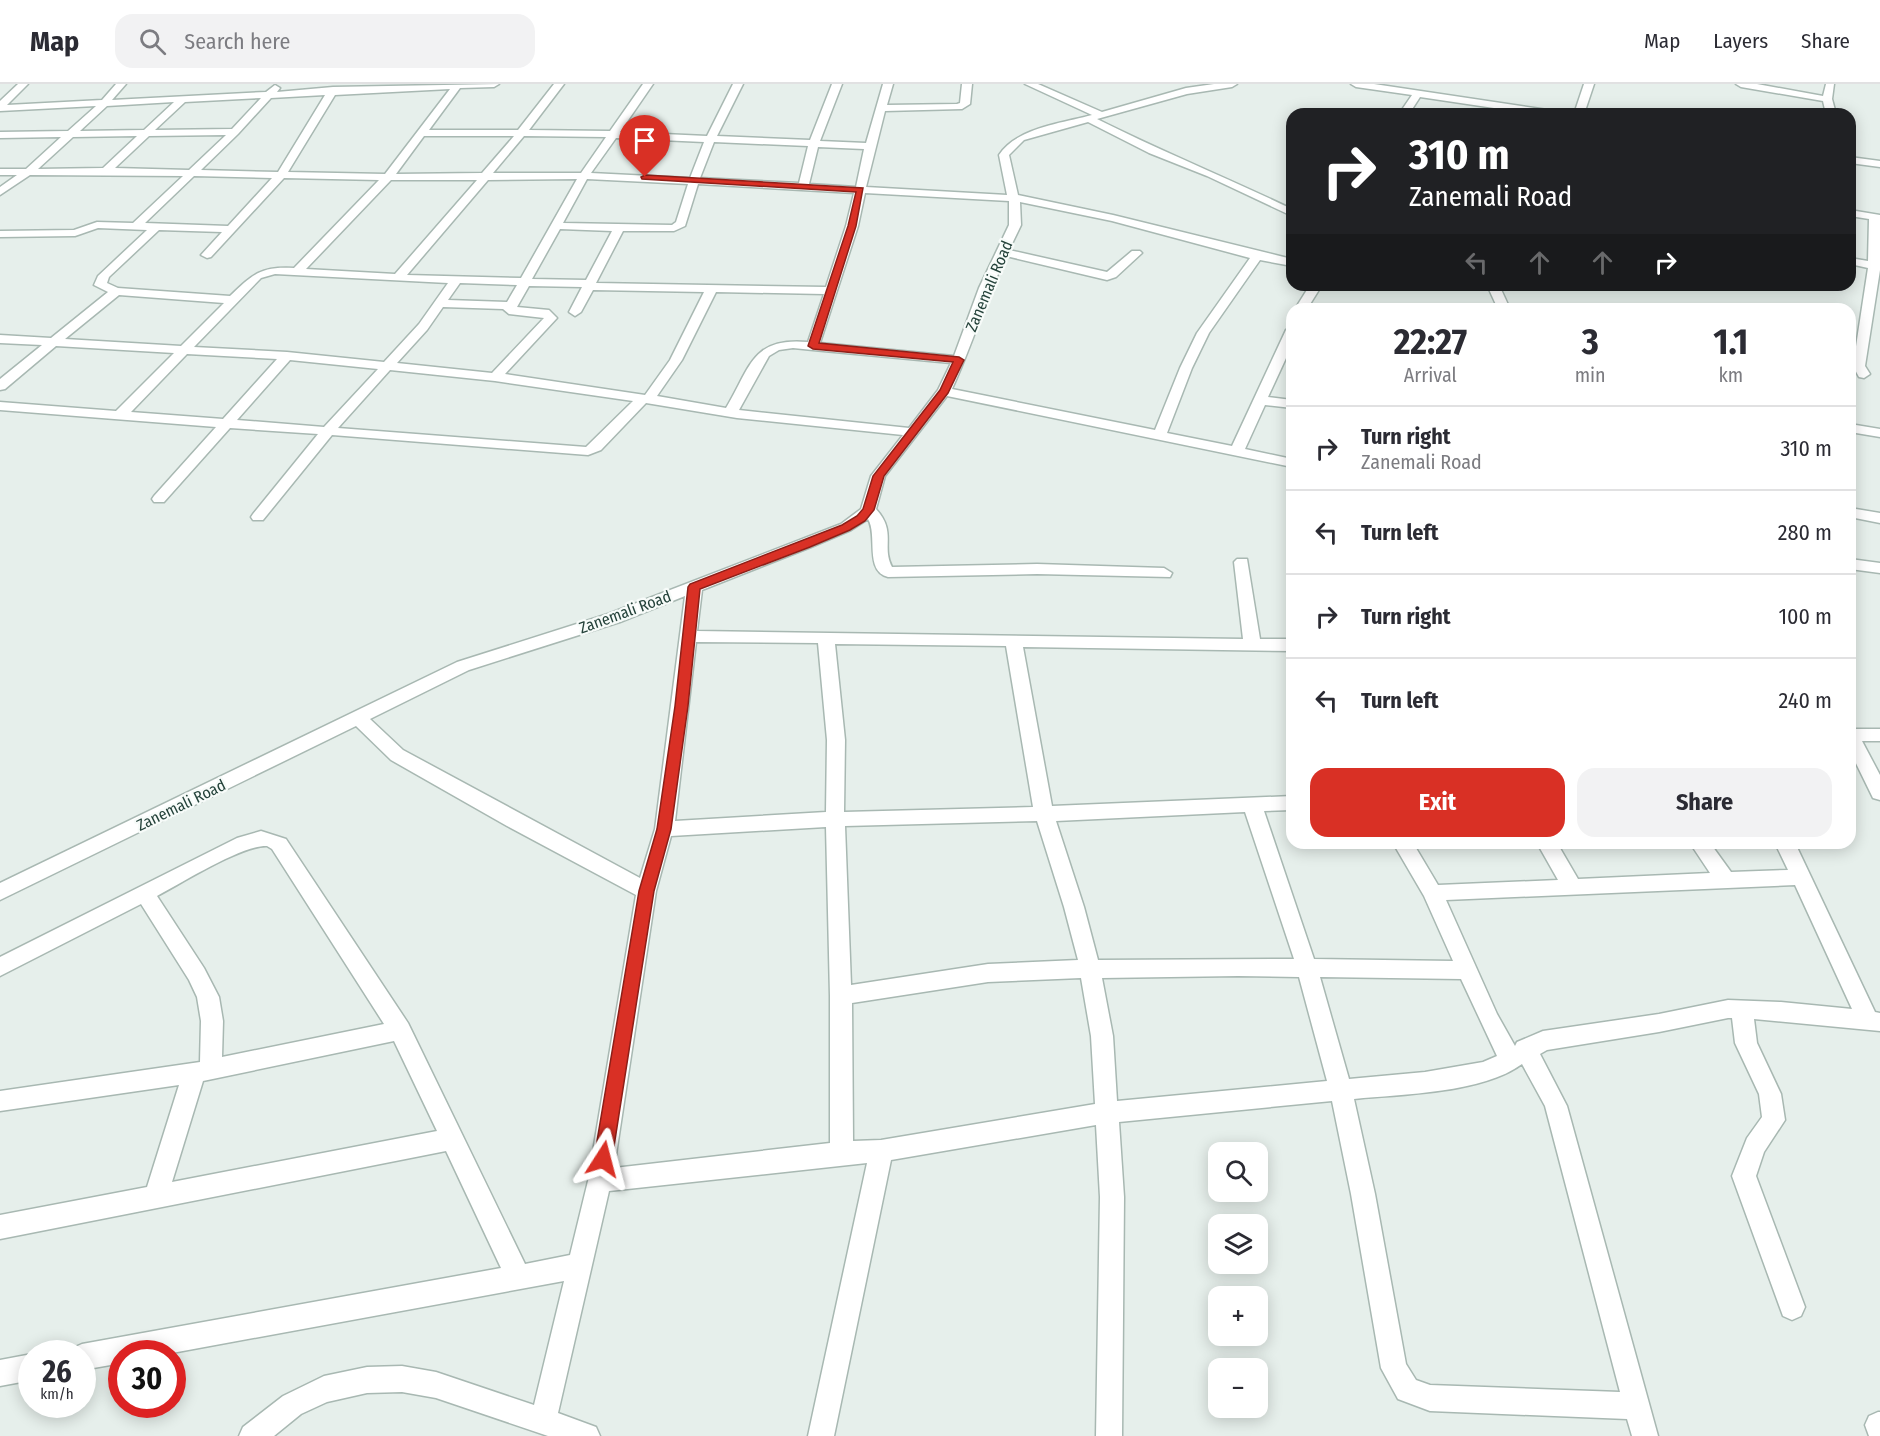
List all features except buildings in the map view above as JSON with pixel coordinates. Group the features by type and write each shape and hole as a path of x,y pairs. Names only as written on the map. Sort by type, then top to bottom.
{"street":[{"path":"0,107 23,84"},
{"path":"0,192 29,171 105,103 121,84"},
{"path":"136,226 235,132 278,84"},
{"path":"0,107 494,84"},
{"path":"398,278 484,175 523,133 559,84"},
{"path":"495,377 551,318 544,313 511,312 511,306 584,176 648,84"},
{"path":"556,226 619,228 679,226 709,140 738,84"},
{"path":"804,186 814,144 837,84"},
{"path":"813,346 852,226 870,146 888,84"},
{"path":"881,108 959,107 965,104 968,84"},
{"path":"1030,84 1095,117 1153,151 1211,174 1286,210"},
{"name":"Zanemali Road","path":"0,892 360,719 464,666 614,618 846,527 861,518 868,510 878,476 944,391 959,360 985,288 1016,225 1014,200 1004,155 1009,147 1021,138 1186,91 1232,84"},
{"path":"1356,84 1418,93 1460,95"},
{"path":"1431,84 1495,108"},
{"path":"1581,108 1589,84"},
{"path":"1741,84 1827,99"},
{"path":"296,272 389,176 422,133 450,85"},
{"path":"1829,108 1827,99 1830,85"},
{"path":"207,255 281,175 333,90"},
{"path":"1408,108 1418,93"},
{"path":"106,171 184,98"},
{"path":"0,135 235,132"},
{"path":"422,133 611,135 870,146"},
{"path":"1856,161 1880,164"},
{"path":"0,172 584,176 860,189 1036,201 1286,262"},
{"path":"1856,214 1877,218 1874,317 1859,366 1864,374"},
{"path":"0,234 75,233 97,225 232,229"},
{"path":"158,226 100,281 100,285 116,291 233,300"},
{"path":"575,312 619,228"},
{"path":"1003,252 1107,276 1112,275 1137,253"},
{"path":"1161,434 1186,368 1203,333 1257,256"},
{"path":"1856,262 1877,266"},
{"path":"119,416 261,273 274,270 398,278 832,291"},
{"path":"258,517 328,431 423,327 457,279"},
{"path":"0,406 588,451 596,447 646,398 676,360 712,288"},
{"path":"0,386 116,291"},
{"path":"440,303 511,306"},
{"path":"0,339 287,356 495,377 731,412 912,432"},
{"path":"1237,451 1286,343"},
{"path":"731,412 764,354 779,345 813,346 959,360"},
{"path":"159,499 224,423 287,356"},
{"path":"1856,372 1878,378"},
{"path":"944,391 1161,434 1286,462"},
{"path":"1260,400 1286,403"},
{"path":"1856,429 1880,433"},
{"path":"868,510 878,518 881,525 880,560 888,572 1037,569 1164,573"},
{"path":"1856,514 1880,518"},
{"path":"1242,562 1252,644"},
{"path":"1856,565 1880,568"},
{"path":"543,1421 600,1182 646,891 664,829 694,587"},
{"path":"689,636 1014,643 1286,645"},
{"path":"826,640 835,721 842,1153"},
{"path":"1014,643 1044,814 1074,907 1090,968 1102,1036 1112,1197 1109,1436"},
{"path":"360,719 397,755 514,821 646,891"},
{"path":"1856,735 1880,735"},
{"path":"1856,747 1880,793"},
{"path":"664,829 835,819 1044,814 1286,803"},
{"path":"1252,804 1308,968 1341,1090 1375,1254 1394,1368 1407,1390 1430,1398 1636,1406"},
{"path":"0,967 247,841 271,838 279,844 400,1030 518,1277"},
{"path":"1407,849 1433,893 1468,970 1518,1055 1542,1076 1556,1106 1645,1436"},
{"path":"1550,849 1573,888"},
{"path":"1704,849 1725,879"},
{"path":"1788,849 1874,1021"},
{"path":"1433,893 1802,877"},
{"path":"145,893 178,950 197,974 207,997 212,1021 202,1071 155,1198"},
{"path":"841,996 988,973 1090,968 1468,970"},
{"path":"600,1182 842,1153 881,1151 1108,1112 1425,1082 1483,1072 1543,1041 1728,1010 1781,1011 1874,1021"},
{"path":"1742,1010 1746,1043 1770,1094 1774,1120 1755,1146 1744,1176 1792,1307"},
{"path":"0,1101 202,1071 400,1030"},
{"path":"0,1227 453,1138"},
{"path":"821,1436 881,1151"},
{"path":"96,1354 580,1266"},
{"path":"0,1373 18,1370"},
{"path":"252,1436 292,1405 324,1389 367,1380 402,1379 436,1385 587,1436"}],"route":[{"path":"603,1159 646,891 664,829 694,587 806,544 861,518 868,510 878,476 944,391 959,360 813,346 852,226 860,189 645,177"}]}
